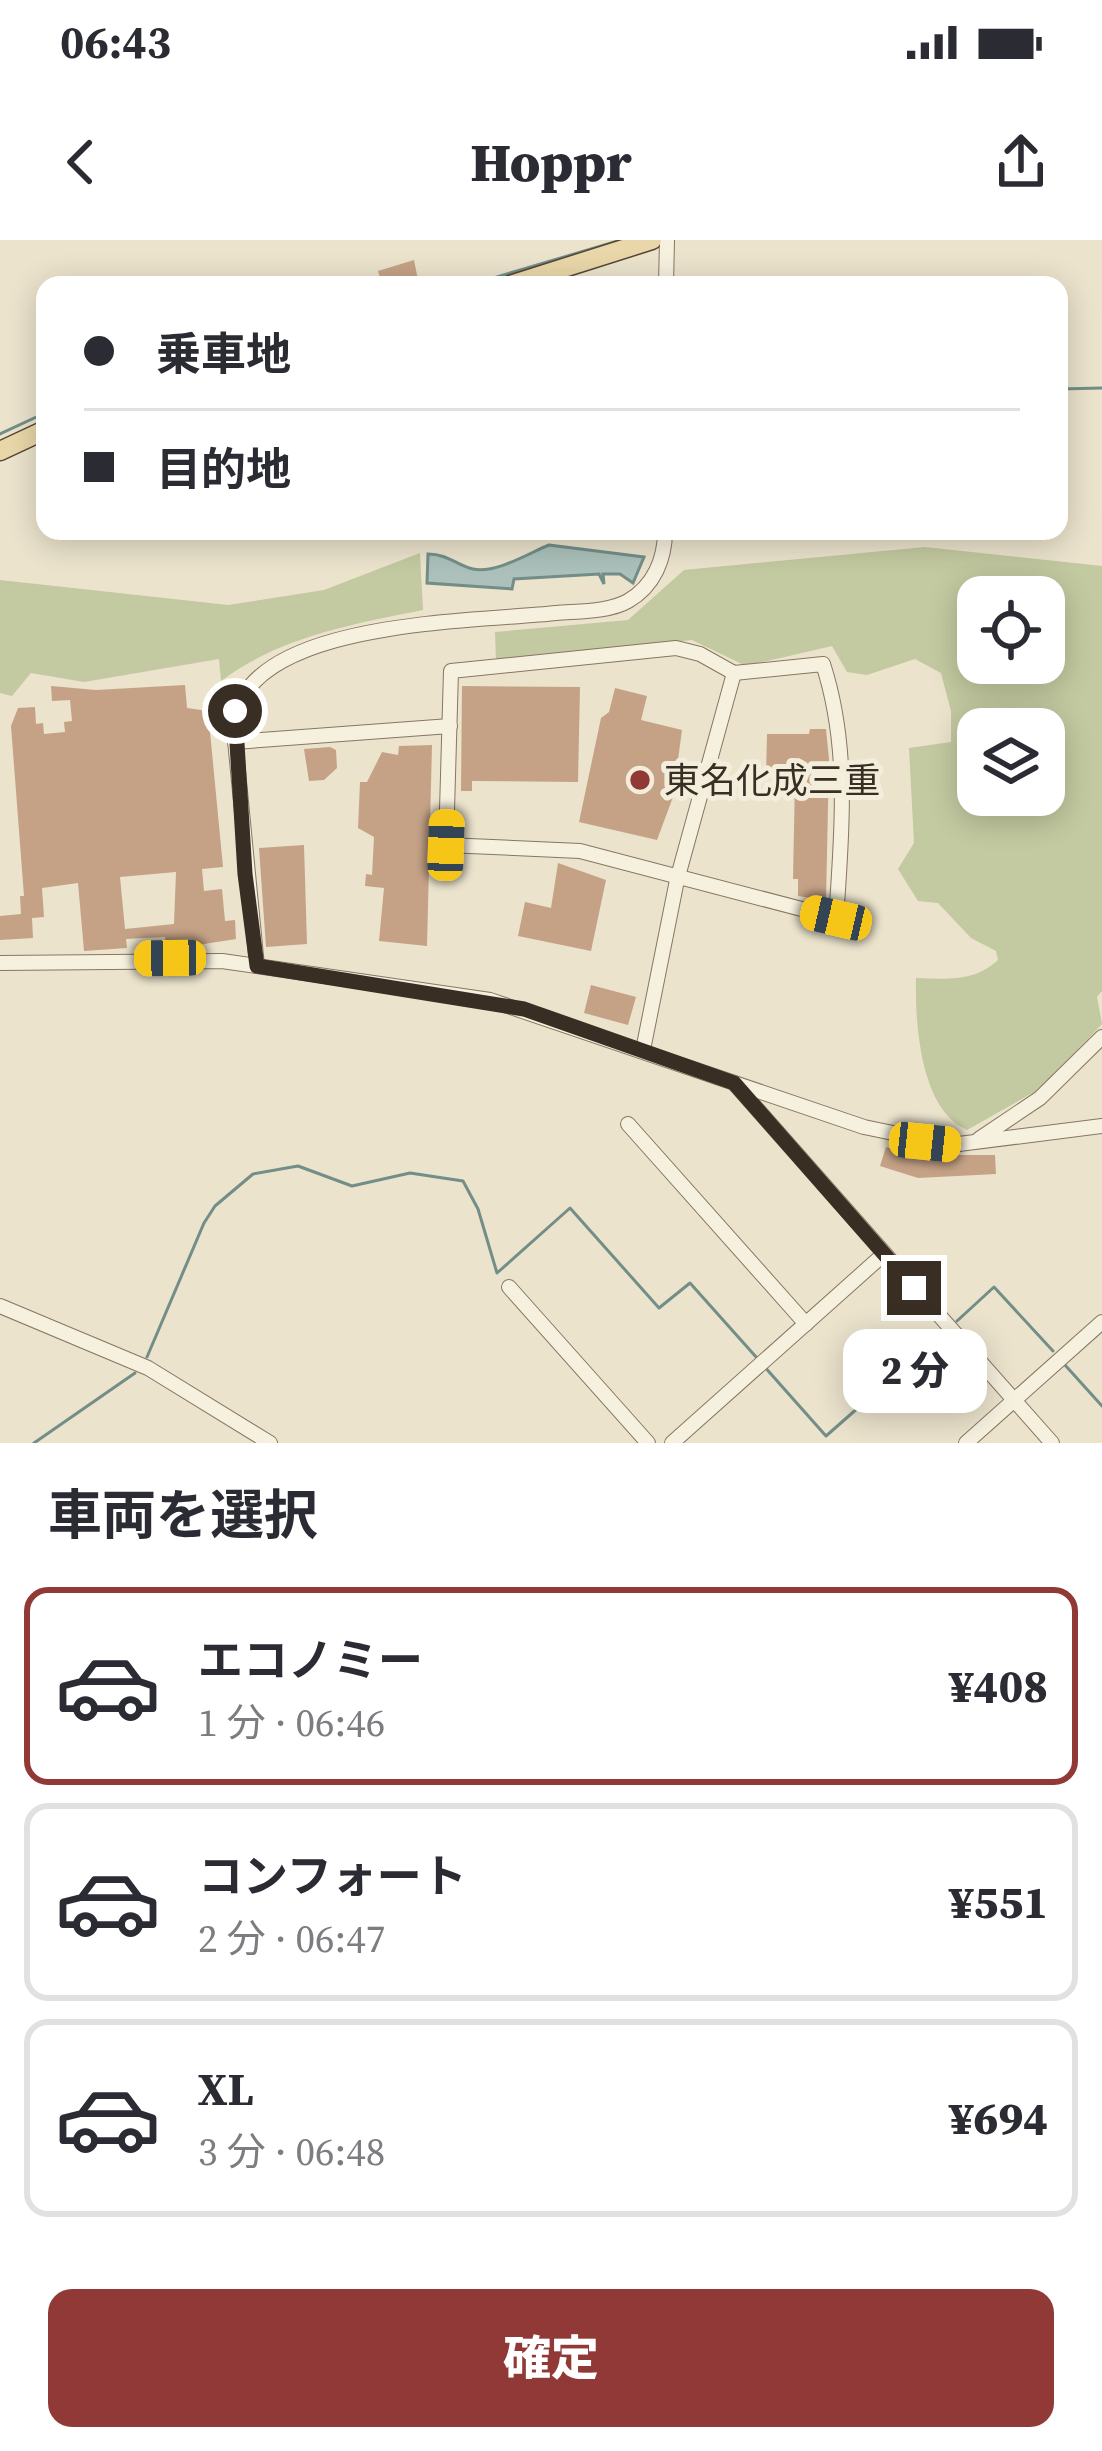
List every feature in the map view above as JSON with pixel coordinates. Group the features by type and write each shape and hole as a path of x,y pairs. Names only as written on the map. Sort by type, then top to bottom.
{"main road":[{"path":"538,276 652,240"},
{"path":"0,451 36,434"}],"street":[{"path":"666,276 667,240"},
{"path":"257,966 235,742 235,711 242,694 275,663 356,635 623,604 659,567 664,540"},
{"path":"676,648 700,654 734,673 823,664 833,698 846,815 836,918 553,847 446,845 451,671 676,648"},
{"path":"643,1050 677,880 734,673"},
{"path":"235,742 450,726"},
{"path":"0,963 170,958 490,1000 925,1142 975,1142 1102,1126"},
{"path":"975,1142 1040,1098 1102,1037"},
{"path":"734,1083 1052,1443"},
{"path":"628,1124 806,1324"},
{"path":"672,1443 884,1254"},
{"path":"509,1287 648,1443"},
{"path":"0,1306 148,1368 270,1443"},
{"path":"966,1443 1102,1322"}],"green space":[{"path":"925,547 1102,566 1102,991 1097,997 1102,1024 1043,1087 967,1130 939,1104 924,1063 916,978 970,976 998,960 996,951 971,938 938,903 918,901 898,869 914,843 909,748 951,742 951,711 941,673 915,659 867,675 847,672 832,646 746,666 692,640 496,661 495,632 628,620 684,570"},
{"path":"420,553 423,610 292,643 221,681 219,659 84,682 31,673 12,696 0,693 0,580 228,605 324,590"}],"water":[{"path":"549,545 644,557 633,583 620,574 603,574 604,584 599,574 514,579 512,589 427,583 428,554 482,570"}],"building":[{"path":"414,260 417,276 379,276 378,271"},
{"path":"185,685 187,708 208,711 223,867 202,869 204,891 222,889 225,921 235,920 236,939 166,950 165,937 126,939 127,948 84,951 78,883 42,888 44,917 32,918 33,938 0,940 0,916 21,914 20,896 24,896 11,726 18,708 35,707 36,724 43,723 44,734 65,732 64,722 72,721 70,700 52,701 51,686 96,690","holes":["176,872 174,924 125,929 120,877"]},
{"path":"462,686 580,687 578,782 472,781 472,791 461,791"},
{"path":"615,688 647,696 641,720 682,730 673,797 657,840 579,822 601,718 609,712"},
{"path":"810,729 826,729 829,759 826,900 798,896 798,879 793,879 795,777 766,776 767,734 809,734"},
{"path":"432,745 427,946 379,941 384,888 365,886 366,874 372,875 374,837 358,828 360,782 367,782 382,752 398,755 399,746"},
{"path":"304,749 336,750 337,768 324,780 309,781"},
{"path":"304,845 307,944 266,947 259,848"},
{"path":"558,863 606,880 591,951 518,936 525,902 551,908"},
{"path":"591,985 636,997 628,1025 584,1013"},
{"path":"886,1147 934,1161 934,1155 995,1155 996,1174 918,1178 880,1166"}],"waterway":[{"path":"500,276 621,240"},
{"path":"1068,389 1102,388"},
{"path":"0,434 36,417"},
{"path":"147,1357 215,1206 253,1174 298,1166 352,1186 410,1173 463,1181 478,1209 497,1273 570,1208 659,1308 690,1283 757,1358"},
{"path":"957,1321 994,1287 1053,1351"},
{"path":"763,1365 826,1436 941,1335"},
{"path":"1065,1365 1102,1406"},
{"path":"34,1443 135,1373"}],"place":[{"name":"東名化成三重","path":"640,780"}],"route":[{"path":"235,711 245,874 257,966 490,1000 734,1083 914,1288"}]}
